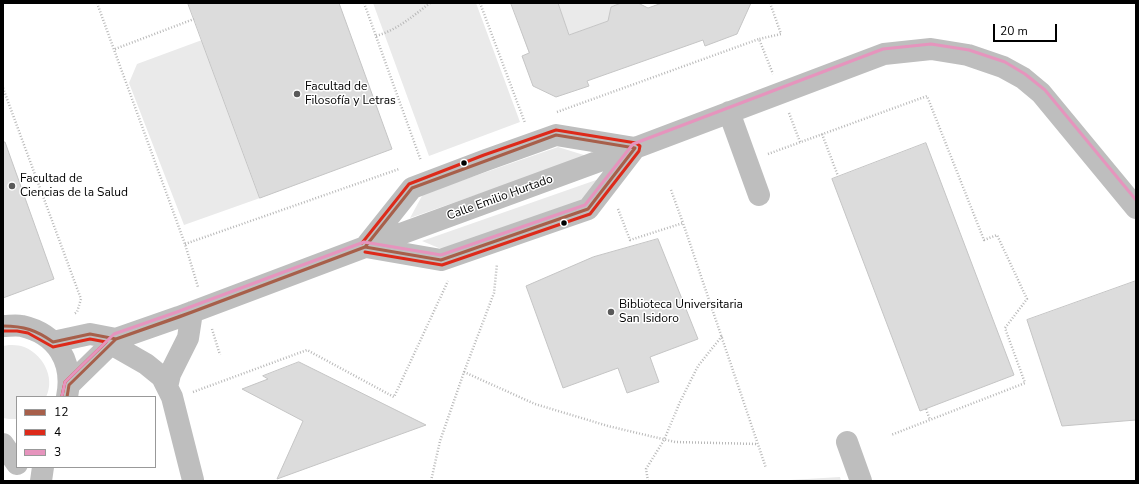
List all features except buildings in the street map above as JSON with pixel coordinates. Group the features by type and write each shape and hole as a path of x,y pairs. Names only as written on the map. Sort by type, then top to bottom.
{"street":[{"name":"Calle Emilio Hurtado","path":"68,391 114,342 196,302 365,247 635,148 884,54 931,49 968,55 1003,67 1023,78 1041,93 1136,208"},
{"path":"729,112 759,195"},
{"path":"556,135 635,148 588,209 442,260 365,247 412,188 486,160 556,135"},
{"path":"167,387 170,374 188,338 196,302"},
{"path":"3,326 20,325 38,331 53,342 62,354 68,369 68,391"},
{"path":"53,342 90,334 114,342 162,377 172,397 193,480"},
{"path":"3,439 16,440"},
{"path":"847,442 861,481"},
{"path":"3,444 16,463"},
{"path":"19,468 25,481"},
{"path":"41,481 43,468"}],"path":[{"path":"97,3 185,244 196,302"},
{"path":"364,3 421,161"},
{"path":"376,36 401,25 430,3"},
{"path":"480,3 525,124"},
{"path":"770,3 781,34 759,38 773,75"},
{"path":"114,49 194,19"},
{"path":"3,88 75,286"},
{"path":"768,154 927,96 984,240 997,235 1027,299 1005,328 1025,383 891,435"},
{"path":"786,106 800,142"},
{"path":"822,134 838,176"},
{"path":"671,190 766,468"},
{"path":"618,209 630,240 683,223"},
{"path":"431,481 440,441 494,293 498,260"},
{"path":"193,392 307,350 394,397 450,277"},
{"path":"210,323 220,356"},
{"path":"648,481 646,469 664,440 680,402 698,366 722,336"},
{"path":"464,372 535,404 608,426 664,440 675,442 758,444"},
{"path":"926,409 930,420"}],"shaded area":[{"path":"373,3 476,3 520,122 429,156"},
{"path":"558,3 621,3 611,7 608,21 569,35"},
{"path":"202,40 260,198 184,225 129,83 137,64"},
{"path":"558,147 587,156 410,218 423,194"},
{"path":"599,179 582,205 446,251 422,241"},
{"path":"17,345 29,349 41,360 48,374 49,389 46,396 16,396 16,419 3,418 3,346"},
{"path":"840,477 841,481 774,481"}],"transit line":[{"name":"3","path":"62,396 65,382 114,334 364,242 441,255 585,205 633,144 883,49 931,44 969,50 1005,62 1025,74 1045,90 1136,200"},
{"name":"4","path":"362,243 409,184 484,155 556,130 636,143 640,146 639,151 590,214 442,265 365,252"},
{"name":"12","path":"556,135 635,148 588,209 441,260 365,247 412,188 556,135"},
{"name":"12","path":"116,339 365,247"},
{"name":"12","path":"116,339 365,247"},
{"name":"12","path":"3,326 30,330 41,334 53,342 90,334 116,339"},
{"name":"4","path":"3,331 28,333 53,347 90,339 106,342 65,382 62,396"},
{"name":"12","path":"67,396 69,385 116,339"}],"place":[{"name":"Facultad de Filosofía y Letras","path":"297,94"},
{"name":"Facultad de Ciencias de la Salud","path":"12,186"},
{"name":"Biblioteca Universitaria San Isidoro","path":"611,312"}]}
